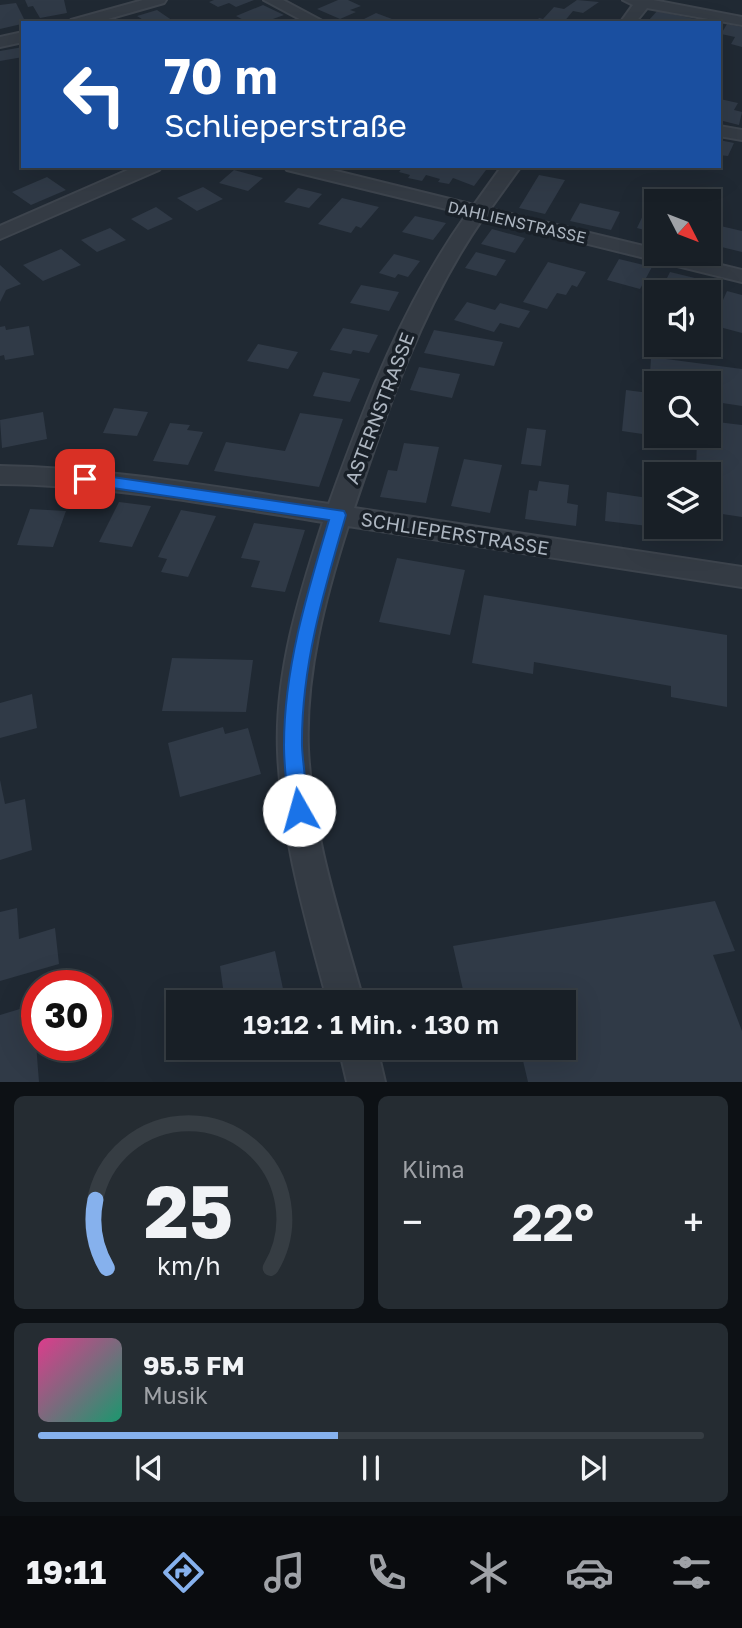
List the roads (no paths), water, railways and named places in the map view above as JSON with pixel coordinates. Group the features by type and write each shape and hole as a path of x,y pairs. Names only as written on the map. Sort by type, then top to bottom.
{"street":[{"path":"83,21 159,0"},
{"path":"271,0 315,21"},
{"path":"627,21 639,1 742,21"},
{"path":"0,41 21,37"},
{"path":"721,131 742,135"},
{"path":"0,233 148,168"},
{"name":"DAHLIENSTRASSE","path":"301,168 742,276"},
{"name":"ASTERNSTRASSE","path":"343,990 303,836 293,747 303,647 316,589 338,515 413,319 434,279 476,213 510,168"},
{"name":"SCHLIEPERSTRASSE","path":"0,475 63,476 151,486 742,577"},
{"path":"361,1060 366,1082"}]}
